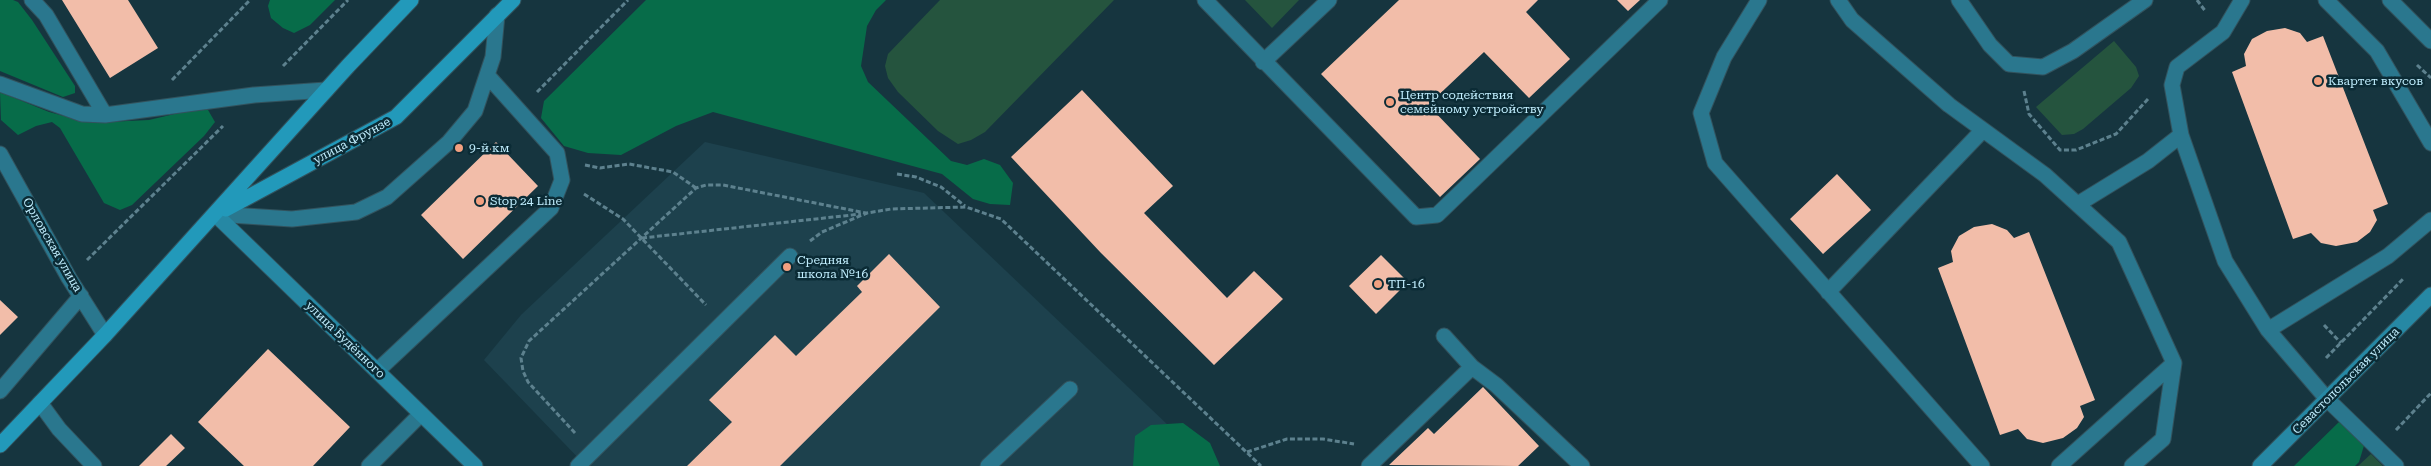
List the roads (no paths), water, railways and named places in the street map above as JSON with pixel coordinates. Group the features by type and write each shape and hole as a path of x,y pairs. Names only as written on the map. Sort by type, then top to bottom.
{"main road":[{"name":"улица Фрунзе","path":"0,445 105,335 326,90 411,0"},
{"name":"улица Фрунзе","path":"215,214 396,117 512,0"},
{"name":"улица Будённого","path":"215,214 475,466"},
{"name":"Севастопольская улица","path":"2260,466 2431,296"}],"street":[{"path":"32,0 46,15 105,115"},
{"path":"1205,0 1263,62 1416,216 1437,215 1660,0"},
{"path":"1263,62 1329,0"},
{"path":"1759,0 1724,57 1701,113 1715,163 1982,466"},
{"path":"1838,0 1852,20 1949,105 2045,176 2119,242 2174,364 2163,439 2132,466"},
{"path":"1958,0 1990,45 2009,64 2043,67 2073,51 2145,0"},
{"path":"2242,0 2223,32 2177,67 2172,85 2181,136 2225,261 2268,330 2327,399 2396,466"},
{"path":"2326,0 2377,51 2431,143"},
{"path":"2390,0 2431,41"},
{"path":"215,214 292,219 356,212 387,196 449,142 475,111 493,57 497,15"},
{"path":"377,371 551,208 562,180 557,153 487,75"},
{"path":"0,84 82,114 105,115 254,95 326,90"},
{"path":"1828,292 1983,130"},
{"path":"2078,204 2148,161 2181,136"},
{"name":"Орловская улица","path":"0,154 69,278 105,335"},
{"path":"2268,330 2388,256 2431,220"},
{"path":"578,466 790,256"},
{"path":"0,391 81,296"},
{"path":"1444,336 1472,366 1496,385 1582,466"},
{"path":"2059,466 2174,364"},
{"path":"1374,461 1472,366"},
{"path":"988,466 1070,389"},
{"path":"40,403 59,429 94,466"},
{"path":"369,466 421,414"}],"place":[{"name":"Квартет вкусов","path":"2318,81"},
{"name":"Центр содействия семейному устройству","path":"1390,102"},
{"name":"9-й км","path":"459,148"},
{"name":"Stop 24 Line","path":"480,201"},
{"name":"Средняя школа №16","path":"787,267"},
{"name":"ТП-16","path":"1378,284"}]}
